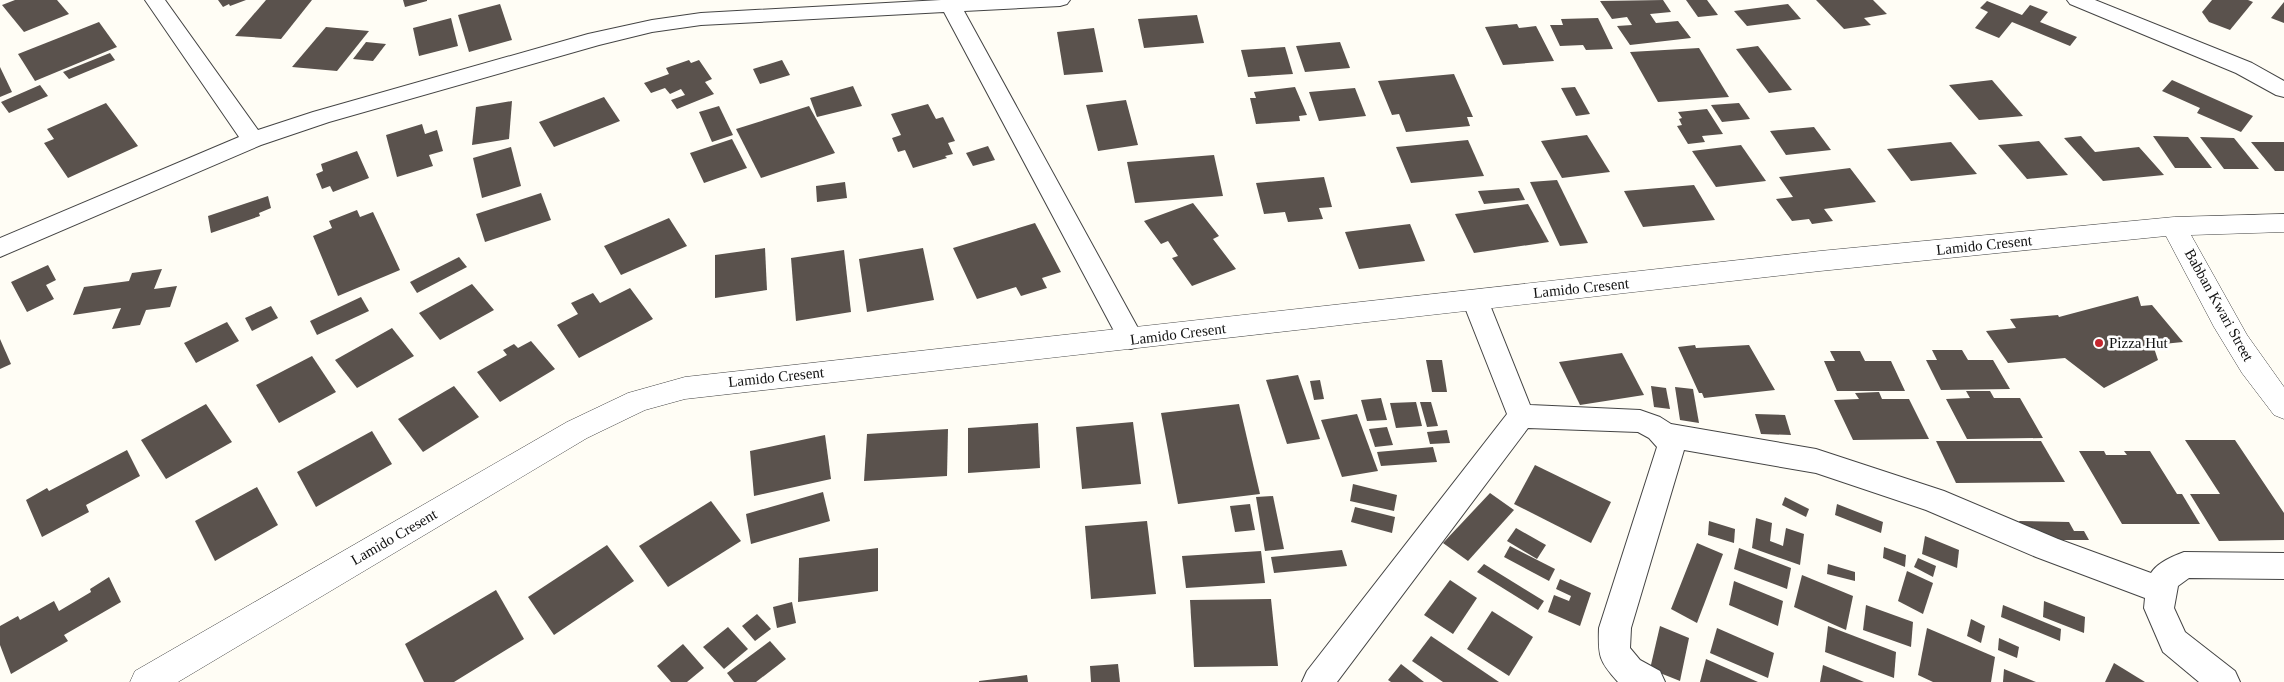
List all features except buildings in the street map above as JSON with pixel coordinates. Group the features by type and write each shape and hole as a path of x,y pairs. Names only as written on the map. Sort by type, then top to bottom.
{"street":[{"path":"155,0 253,140"},
{"path":"0,248 253,140 321,117 595,39 652,26 701,19 1060,0"},
{"path":"2077,0 2244,68 2284,90"},
{"path":"950,5 1042,178 1131,339"},
{"name":"Lamido Cresent","path":"147,682 577,430 638,401 686,388 1820,261 2174,226 2284,223"},
{"name":"Babban Kwari Street","path":"2174,226 2236,341 2270,392 2284,407"},
{"path":"1475,300 1521,416"},
{"path":"1521,416 1640,421 1657,428 1666,435 1825,464 1934,500 2046,548 2162,591"},
{"path":"1318,682 1521,416"},
{"path":"1649,682 1629,671 1614,652 1615,628 1671,446 1666,435"},
{"path":"2224,682 2174,642 2159,608 2164,579 2184,565 2284,566"}],"place":[{"name":"Pizza Hut","path":"2099,343"}]}
